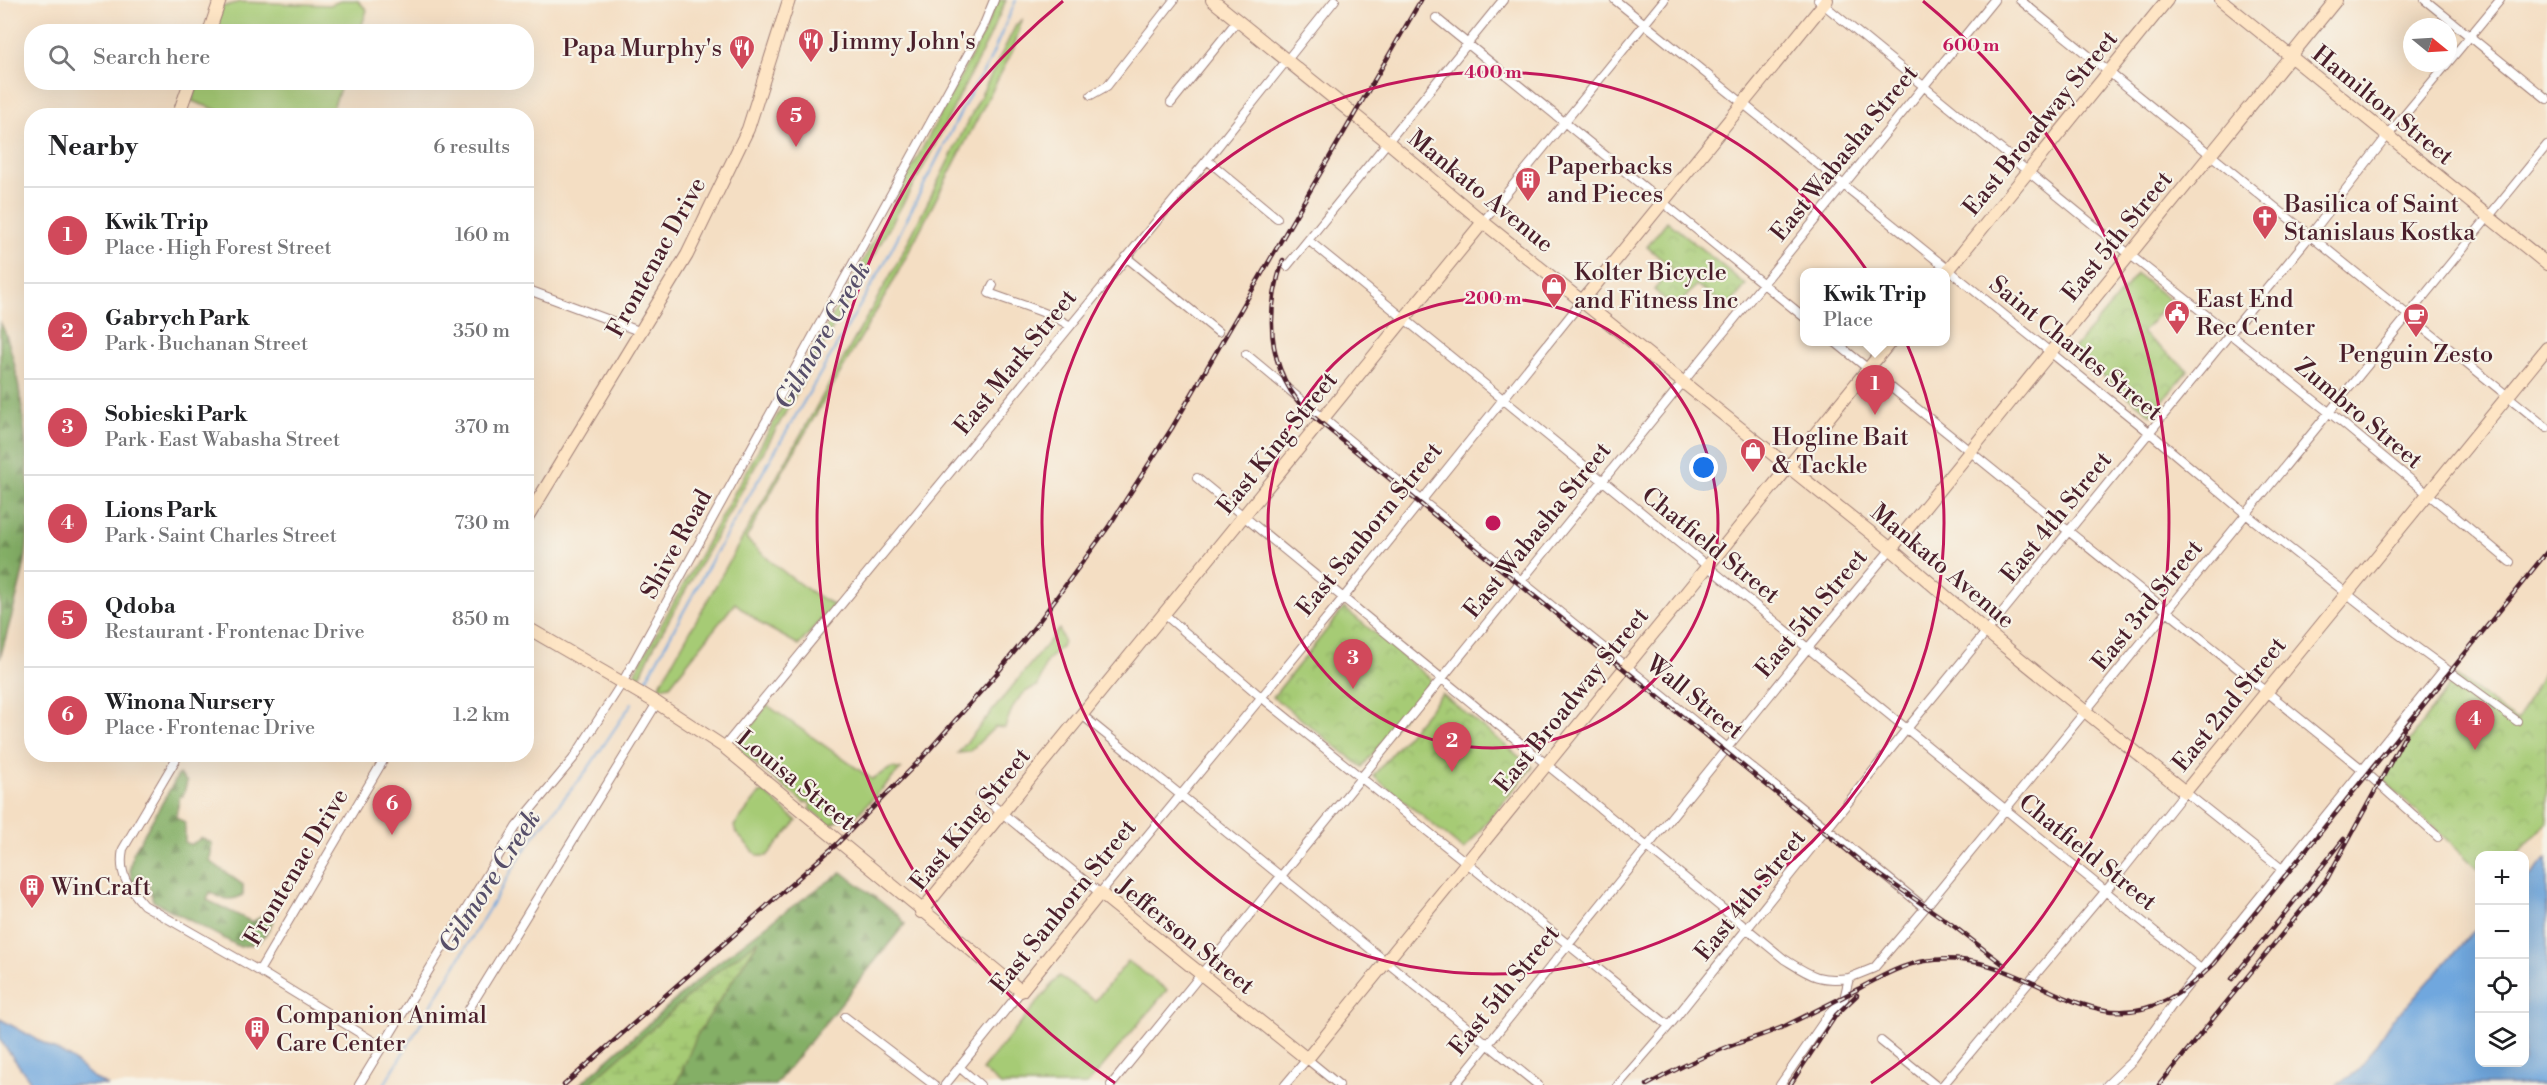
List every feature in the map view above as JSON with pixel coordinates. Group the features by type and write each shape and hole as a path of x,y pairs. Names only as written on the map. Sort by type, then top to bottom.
{"street":[{"path":"212,24 220,0"},
{"name":"Frontenac Drive","path":"534,507 687,255 748,129 789,0"},
{"name":"Shive Road","path":"359,1085 516,827 573,759 622,682 983,27 994,0"},
{"path":"1091,95 1107,86 1174,0"},
{"name":"Mankato Avenue","path":"1212,0 1483,222 1891,549 2085,712 2283,870"},
{"name":"East Mark Street","path":"724,747 1207,160 1335,0"},
{"path":"1287,266 1503,0"},
{"name":"Saint Charles Street","path":"1615,0 1943,268"},
{"name":"East King Street","path":"921,912 1664,0"},
{"name":"East Wabasha Street","path":"1110,1085 1994,0"},
{"path":"2020,0 2547,428"},
{"name":"East Broadway Street","path":"1949,268 2168,0"},
{"name":"Hamilton Street","path":"2221,0 2547,264"},
{"name":"East 5th Street","path":"1455,1085 2336,0"},
{"path":"2425,0 2547,99"},
{"name":"East 4th Street","path":"1618,1085 1669,1026 1906,730 2069,533 2388,135 2500,0"},
{"name":"Zumbro Street","path":"1823,1 2129,254 2329,412 2510,562"},
{"name":"East Sanborn Street","path":"945,1085 1344,597 1502,398 1743,105 1823,1"},
{"path":"1436,18 1800,313"},
{"path":"1171,103 1237,21"},
{"path":"181,108 187,90"},
{"name":"East 3rd Street","path":"1849,978 1874,968 1925,908 2547,145"},
{"path":"1207,160 1276,218"},
{"name":"Chatfield Street","path":"1308,240 2202,970"},
{"path":"1126,257 1218,332"},
{"name":"Saint Charles Street","path":"1950,273 2346,593 2517,721"},
{"path":"993,285 989,293 1059,318 1070,326"},
{"path":"534,292 639,331"},
{"path":"1840,346 2362,769 2438,837"},
{"name":"East Broadway Street","path":"1285,1085 1887,346"},
{"name":"East 2nd Street","path":"1943,1085 2106,890 2547,348"},
{"name":"Wall Street","path":"1246,354 1420,499 1925,908"},
{"path":"1197,478 1784,959 1811,975 1829,980 1849,978 1844,999 1829,1014 1780,1085"},
{"path":"1164,614 1261,697 1669,1026"},
{"name":"Louisa Street","path":"534,632 622,682 724,747 921,912 1021,991"},
{"path":"2107,1085 2133,1060 2173,1004 2445,668"},
{"path":"469,1010 657,704"},
{"path":"1082,715 1538,1085"},
{"path":"174,762 123,849 120,864 124,879 132,892 144,905 259,971 381,1046"},
{"name":"Frontenac Drive","path":"259,971 382,762"},
{"name":"Jefferson Street","path":"980,795 1338,1085"},
{"path":"845,1017 934,1085"},
{"path":"1881,1041 1935,1085"},
{"path":"959,1067 980,1085"}],"green space":[{"path":"343,0 357,0 367,10 362,24 217,24 222,7 240,2 330,5"},
{"path":"998,0 1006,0 924,166 652,650 639,679 635,672 857,272 985,30"},
{"path":"1022,20 1013,50 892,284 784,469 746,539 799,583 834,605 799,645 763,625 735,603 670,685 658,688 899,260 1016,25"},
{"path":"195,90 339,90 333,108 212,108 192,101"},
{"path":"1667,221 1746,285 1728,307 1696,285 1676,309 1654,290 1672,268 1647,247"},
{"path":"2137,274 2170,300 2142,333 2188,370 2151,415 2072,351"},
{"path":"0,322 9,343 16,371 24,430 24,566 0,659"},
{"path":"1344,608 1432,680 1362,767 1273,697"},
{"path":"1059,629 1064,643 1046,662 1038,686 1025,692 1016,702 1005,728 995,727 969,752 958,753"},
{"path":"2547,666 2547,822 2521,851 2475,851 2475,866 2382,779 2456,676 2517,721"},
{"path":"1442,694 1532,767 1464,850 1373,776"},
{"path":"767,705 872,779 891,768 901,769 853,819 843,818 830,825 810,809 811,805 804,803 739,751 741,740"},
{"path":"179,774 187,782 183,796 180,795 176,817 185,823 185,842 190,845 202,838 212,843 210,861 243,885 243,895 239,897 226,899 210,892 207,900 252,922 261,917 279,895 273,921 258,943 240,947 153,901 148,881 132,885 130,869 133,853"},
{"path":"764,792 797,821 767,856 758,856 736,833 734,826 760,793"},
{"path":"842,872 898,915 905,924 775,1085 579,1085 716,964 780,915"},
{"path":"759,940 697,1035 676,1085 588,1085 714,974"},
{"path":"1128,961 1167,990 1087,1085 1001,1085 982,1070 1059,976 1095,1001"}],"water":[{"path":"2547,858 2547,1085 2337,1085 2359,1070 2392,1019 2407,1006 2475,930 2475,1067 2529,1067 2529,877"},
{"path":"0,1019 69,1057 95,1079 108,1085 33,1085 0,1040"}],"waterway":[{"name":"Gilmore Creek","path":"646,680 714,556 884,264 969,96 989,62 1016,0"},
{"name":"Gilmore Creek","path":"384,1085 518,860 536,833 587,770 632,703"}],"railway":[{"path":"564,1085 838,843 922,758 1037,624 1109,526 1172,428 1421,0"},
{"path":"1283,260 1274,300 1273,339 1283,376 1305,410 1860,861 1951,924 2004,965"},
{"path":"1647,1085 1705,1056 1785,1026 1890,972 1925,961 1966,960 2003,970 2069,999 2102,1009 2136,1010 2173,997 2214,964 2547,552"},
{"path":"2159,1085 2327,879 2406,734"},
{"path":"2232,979 2344,839"},
{"path":"1790,1085 1836,1015 1857,995"}],"place":[{"name":"Jimmy John's","path":"811,64"},
{"name":"Papa Murphy's","path":"742,71"},
{"name":"Qdoba","path":"796,147"},
{"name":"Paperbacks and Pieces","path":"1528,203"},
{"name":"Basilica of Saint Stanislaus Kostka","path":"2265,241"},
{"name":"Kolter Bicycle and Fitness Inc","path":"1554,309"},
{"name":"East End Rec Center","path":"2177,336"},
{"name":"Penguin Zesto","path":"2416,339"},
{"name":"Kwik Trip","path":"1875,415"},
{"name":"Hogline Bait & Tackle","path":"1753,474"},
{"name":"Sobieski Park","path":"1353,689"},
{"name":"Lions Park","path":"2475,750"},
{"name":"Gabrych Park","path":"1452,772"},
{"name":"Winona Nursery","path":"392,835"},
{"name":"WinCraft","path":"32,910"},
{"name":"Companion Animal Care Center","path":"257,1052"}]}
